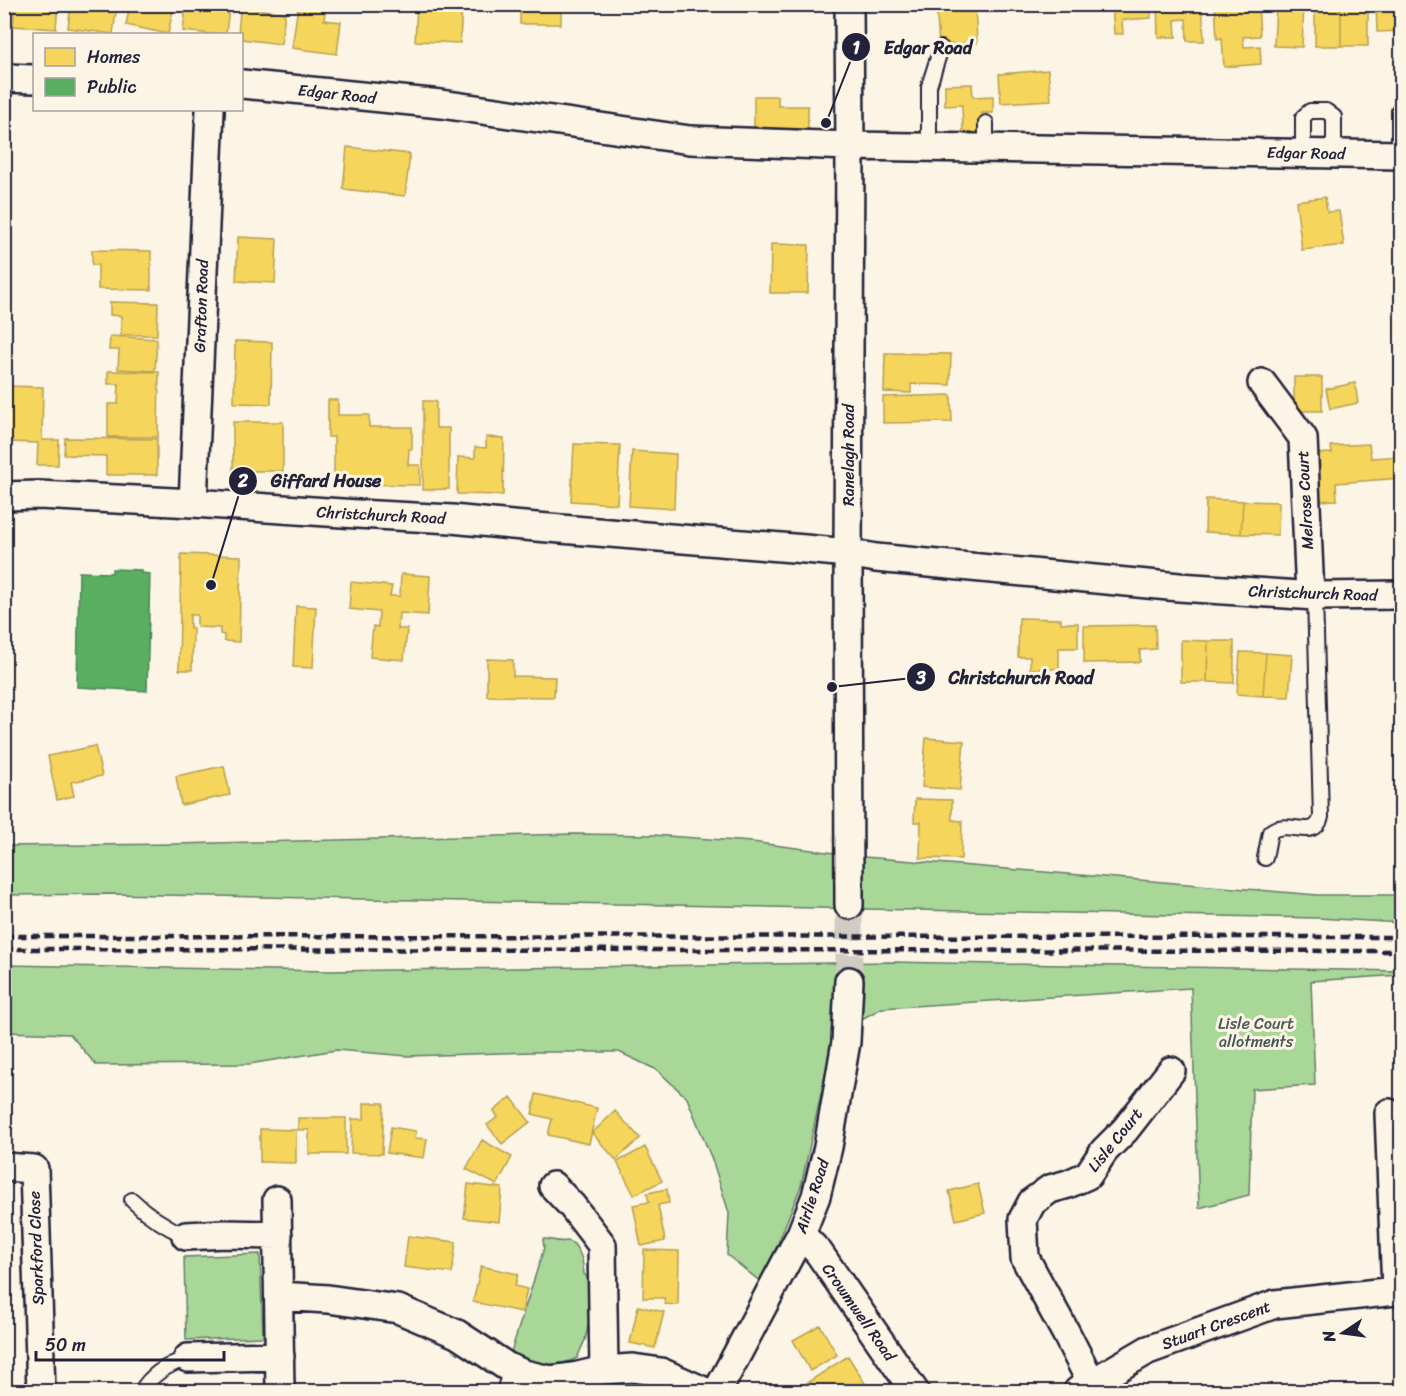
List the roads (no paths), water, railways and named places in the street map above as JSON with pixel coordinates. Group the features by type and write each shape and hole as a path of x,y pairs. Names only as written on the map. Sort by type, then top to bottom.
{"street":[{"name":"Ranelagh Road","path":"849,4 849,905"},
{"path":"4,78 33,79"},
{"name":"Edgar Road","path":"243,84 441,104 690,140 929,147 986,135 1303,153 1400,155"},
{"name":"Grafton Road","path":"193,503 210,111"},
{"name":"Melrose Court","path":"1262,383 1303,438 1312,595"},
{"name":"Christchurch Road","path":"4,496 39,495 453,519 848,554 1179,587 1312,595 1401,595"},
{"name":"Airlie Road","path":"717,1392 801,1234 816,1196 828,1146 846,1042 849,981"},
{"name":"Lisle Court","path":"1084,1387 1066,1332 1025,1258 1023,1220 1032,1202 1050,1189 1088,1175 1104,1150 1125,1130 1171,1071"},
{"path":"1389,1113 1399,1291"},
{"name":"Sparkford Close","path":"4,1167 34,1169 41,1392"},
{"path":"553,1186 572,1206 602,1245 604,1370"},
{"path":"277,1200 280,1390"},
{"name":"Crowmwell Road","path":"801,1234 819,1253 915,1392"},
{"path":"186,1236 278,1235"},
{"name":"Stuart Crescent","path":"1084,1387 1148,1350 1275,1304 1399,1291"},
{"path":"279,1296 328,1299 398,1309 457,1334 508,1380 524,1374 550,1380 604,1370 633,1368 660,1372 706,1392"},
{"path":"188,1358 280,1356"}],"lane":[{"path":"929,147 929,86 941,48"},
{"path":"1303,153 1304,117 1310,111 1326,111 1334,117 1334,154"},
{"path":"1399,111 1400,155"},
{"path":"1265,858 1270,832 1274,828 1281,826 1310,830 1320,824 1312,595"},
{"path":"132,1200 144,1212 186,1236"},
{"path":"141,1392 147,1382 172,1363 188,1358"}],"tunnel":[{"path":"849,905 849,981"}],"railway":[{"path":"4,936 1402,937"},
{"path":"4,949 1402,951"}],"place":[{"name":"Edgar Road","path":"826,123"},
{"name":"Giffard House","path":"211,585"},
{"name":"Christchurch Road","path":"832,687"}],"park label":[{"name":"Lisle Court allotments","path":"1256,1032"}]}
